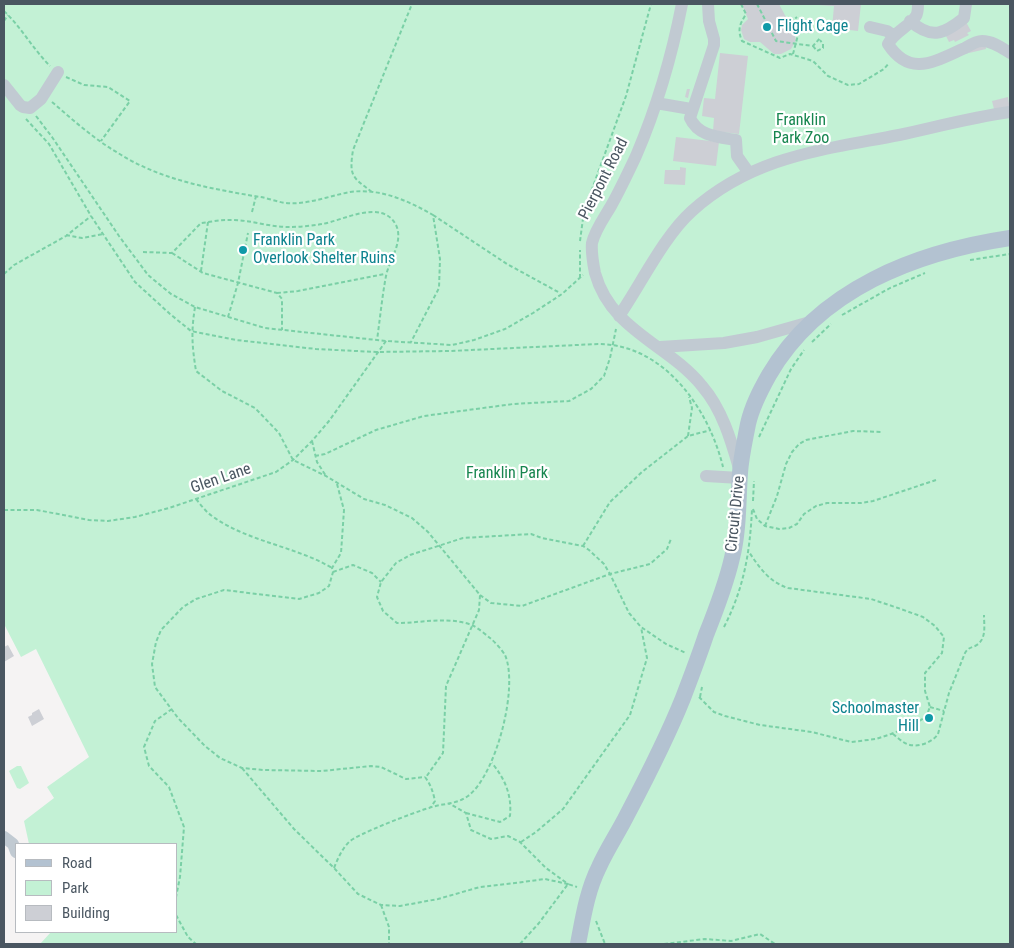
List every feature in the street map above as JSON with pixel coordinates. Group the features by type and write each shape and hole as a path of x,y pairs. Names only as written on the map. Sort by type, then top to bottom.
{"main road":[{"name":"Circuit Drive","path":"578,944 584,910 598,868 627,816 661,748 683,699 718,605 732,559 737,533 735,472 757,397 777,362 794,338 810,322 836,301 873,278 919,259 1010,238"}],"street":[{"name":"Pierpont Road","path":"682,4 670,57 656,103 636,156 594,238 592,252 594,270 604,295 619,316 640,335 682,364 704,387 719,412 729,435 735,472"},
{"path":"708,4 714,45 700,90 691,109 690,118 692,123 706,134 736,140 737,156 749,174"},
{"path":"918,4 916,15 893,35 888,44 895,55 910,63 920,65 934,62 980,41 997,45 1010,54"},
{"path":"910,21 922,31 930,34 941,33 964,18 966,4"},
{"path":"870,27 887,31 893,35"},
{"path":"4,84 27,113 44,95 58,72"},
{"path":"656,103 691,109"},
{"path":"619,316 678,225 692,211 716,193 749,174 767,165 815,150 1010,112"},
{"path":"660,347 724,343 757,337 810,322"},
{"path":"706,476 735,472"},
{"path":"4,836 15,850"}],"path":[{"path":"372,192 357,181 350,169 353,150 412,4"},
{"path":"580,278 580,251 584,211 626,96 651,4"},
{"path":"741,4 746,14 739,26 739,34 742,40 780,58 793,54 813,61 828,76 848,85 859,84 884,69 895,55"},
{"path":"757,4 776,41 813,46 817,51 823,48 820,39 813,46"},
{"path":"4,10 39,55 58,72 84,85 108,87 130,101 101,142"},
{"path":"4,21 8,14"},
{"path":"793,54 798,35 792,20 797,17"},
{"path":"44,95 101,142 141,166 179,180 287,203 321,199 350,192 387,194 432,215 507,264 562,294"},
{"path":"27,113 52,137 119,236 148,274 172,294 195,307 265,328 386,341 452,345 490,336 505,330 562,294 580,278 594,270"},
{"path":"27,113 49,144 91,216 136,282 191,331 245,341 316,349 376,352 450,351 612,344 656,362 675,379 702,413 718,448 723,468 735,472"},
{"path":"252,212 256,196"},
{"path":"172,253 201,223 238,220 287,227 323,224 359,213 375,212 388,216 396,225 398,238 395,252 386,274 377,340"},
{"path":"411,342 440,288 440,259 432,215"},
{"path":"4,274 14,265 66,235 91,216"},
{"path":"201,272 208,222"},
{"path":"228,317 238,283 248,233"},
{"path":"66,235 82,238 103,234"},
{"path":"143,252 172,253 201,272 277,293 298,291 386,274"},
{"path":"969,260 1010,254"},
{"path":"842,316 883,291 928,272"},
{"path":"277,293 282,300 282,330"},
{"path":"195,307 191,345 196,371 222,391 256,408 279,434 293,460 326,476 364,499 385,505 412,518 439,545 480,595 491,603 522,606 610,574 650,564 667,549 671,539"},
{"path":"315,456 325,454 376,430 424,416 514,404 569,401 591,389 604,376 619,316"},
{"path":"758,440 796,362 808,346 836,320"},
{"name":"Glen Lane","path":"4,510 37,510 89,520 108,521 135,517 276,472 293,460 329,421 376,352 386,341"},
{"path":"688,436 692,408 689,395"},
{"path":"583,546 610,502 656,460 688,436 711,430"},
{"path":"765,526 777,496 786,464 792,452 799,444 806,440 852,431 882,432"},
{"path":"312,441 315,456 326,476"},
{"path":"752,506 757,519 765,526 779,529 790,528 797,524 804,514 822,504 867,502 910,490 936,480"},
{"path":"337,484 344,510 341,553 332,568 333,572 329,586 319,593 299,599 224,590 196,599 183,607 161,630 152,655 152,675 155,687 178,718 220,758 242,768 263,770 322,771 371,766 381,767 406,779 425,777 443,753 446,686 479,610 480,595"},
{"path":"196,499 210,515 223,523 248,535 318,560 332,568"},
{"path":"334,868 340,853 350,840 431,807 460,801 470,794 476,788 492,762 505,720 510,690 510,676 505,655 494,641 472,625 440,620 397,623 383,611 377,597 381,582 396,563 410,555 469,537 531,534 583,546 597,556 610,574 629,613 641,627 666,644 698,657"},
{"path":"700,697 714,712 726,716 760,725 812,732 851,742 876,739 909,727 926,717 930,706 924,691 925,673 942,653 944,637 935,626 923,617 871,599 788,588 780,585 766,575 749,552"},
{"path":"333,572 353,565 372,572 381,582"},
{"path":"892,733 906,744 925,743 935,738 938,734 949,693 965,653 968,649 981,643 984,637 984,615"},
{"path":"520,842 536,832 563,810 630,716 647,658 641,627"},
{"path":"930,706 944,711"},
{"path":"172,709 155,721 144,747 149,766 169,787 184,827 178,887"},
{"path":"450,804 466,813 500,822 510,816 511,802 503,777 492,762"},
{"path":"242,768 294,829 358,894 381,905 400,906 438,899 480,887 545,880 568,884 582,889"},
{"path":"425,777 434,795 435,801 431,807"},
{"path":"466,813 471,830 491,839 508,836 520,842 546,868 568,884"},
{"path":"520,944 539,923 568,884"},
{"path":"381,905 389,927 389,944"},
{"path":"595,916 605,944"},
{"path":"178,919 188,937 196,944"},
{"path":"664,944 705,938 731,941 760,934 775,944"}],"green space":[{"name":"Franklin Park","path":"4,4 1010,4 1010,944 40,944 50,933 178,933 178,843 29,843 24,821 54,798 47,787 89,757 36,649 21,657 4,624"},
{"path":"17,766 21,766 29,783 20,789 17,788 9,771"}],"building":[{"name":"Flight Cage","path":"742,4 779,4 794,32 796,40 791,49 781,54 774,54 760,42 750,42 744,39 741,30 742,25 748,19"},
{"path":"819,4 861,4 858,31 832,28 834,6"},
{"path":"966,22 971,31 967,33 969,35 955,42 954,40 949,42 945,34"},
{"path":"985,44 986,49 969,53 968,48"},
{"path":"720,53 748,56 739,134 713,131 714,118 702,116 704,98 715,99"},
{"path":"687,89 690,89 688,98 685,97"},
{"path":"1008,97 1010,110 995,113 992,101"},
{"path":"676,137 719,142 716,166 673,161"},
{"path":"680,167 686,168 685,185 664,184 665,170 680,170"},
{"path":"8,645 14,656 4,662 4,647"},
{"path":"39,709 44,719 32,726 28,717"}],"place":[{"name":"Flight Cage","path":"767,27"},
{"name":"Franklin Park Overlook Shelter Ruins","path":"243,250"},
{"name":"Schoolmaster Hill","path":"929,718"}],"park label":[{"name":"Franklin Park Zoo","path":"801,130"}]}
